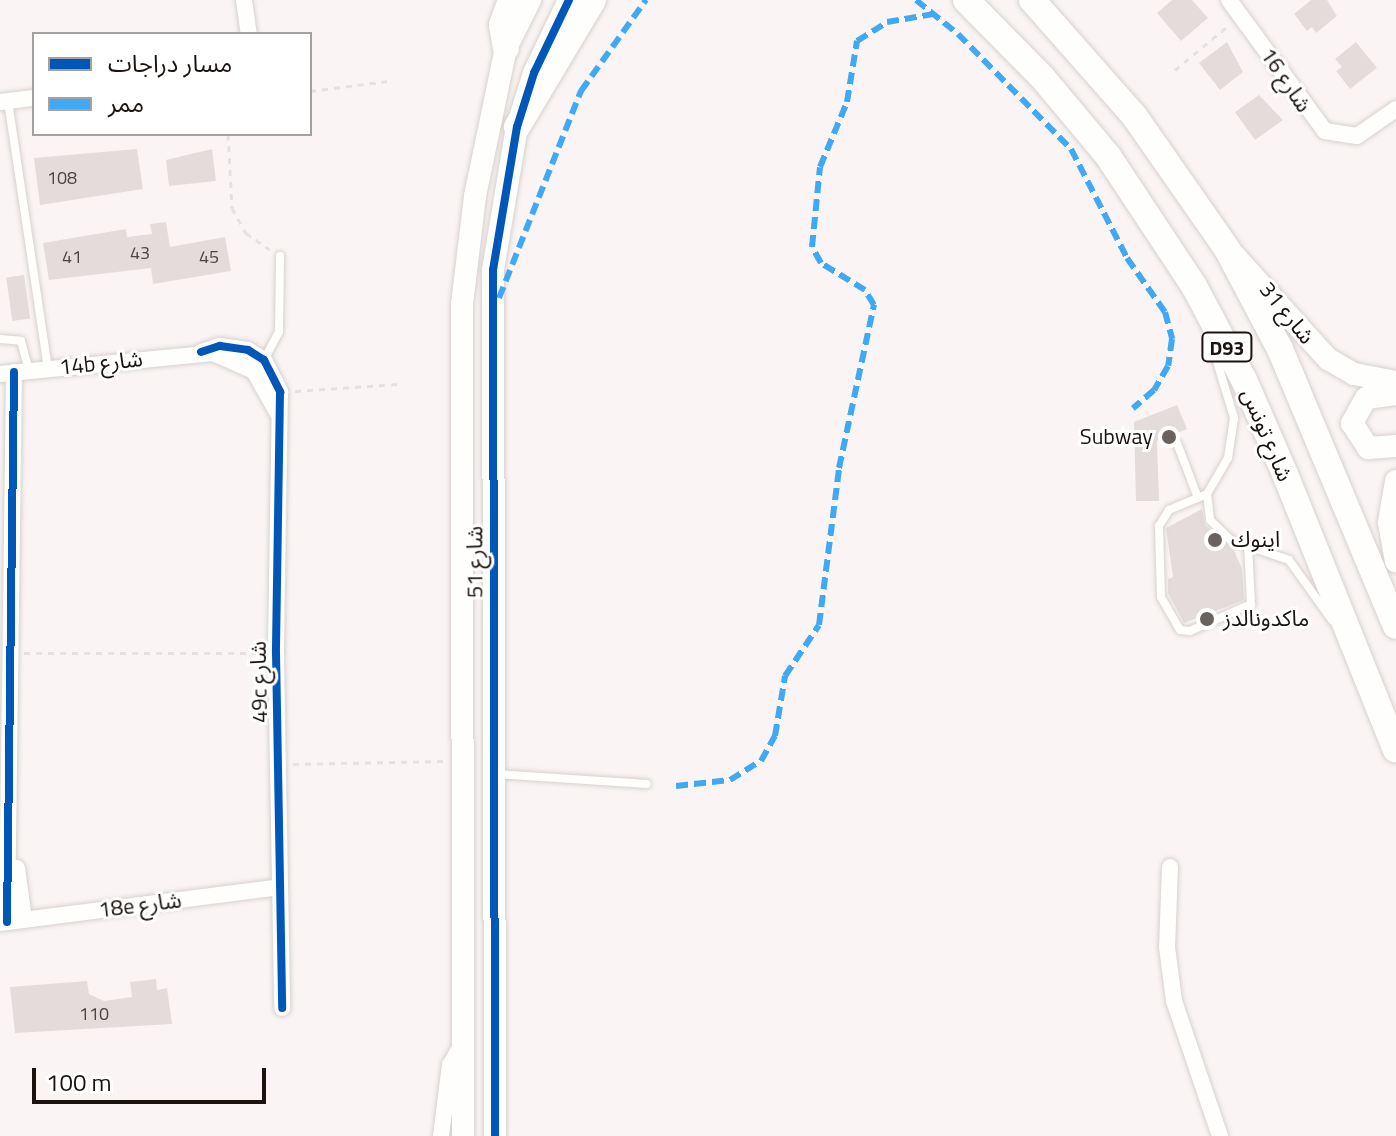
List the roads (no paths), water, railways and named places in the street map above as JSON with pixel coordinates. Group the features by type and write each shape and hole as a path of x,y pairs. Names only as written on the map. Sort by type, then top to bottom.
{"main road":[{"path":"506,48 502,25 511,0"},
{"path":"517,127 593,0"},
{"name":"شارع تونس","path":"966,0 1042,77 1108,156 1207,309 1285,474 1396,750"},
{"name":"شارع تونس","path":"1032,0 1135,117 1227,249 1280,349 1396,626"}],"street":[{"path":"244,0 249,32"},
{"name":"شارع 51","path":"463,1136 462,304 475,196 506,48 530,0"},
{"name":"شارع 51","path":"495,1136 492,295 517,127 534,73 569,0"},
{"name":"شارع 16","path":"1229,0 1325,131 1357,136 1396,109"},
{"path":"4,102 32,98"},
{"name":"شارع 31","path":"1227,249 1259,277 1328,359 1354,374 1396,382"},
{"name":"14b شارع","path":"11,374 201,352 259,366"},
{"path":"259,366 278,413"},
{"name":"49c شارع","path":"259,366 280,392 276,653 282,1008"},
{"path":"10,921 5,698 10,653 11,374"},
{"path":"1396,394 1366,398 1352,423 1357,438 1368,448 1396,446"},
{"path":"1396,481 1389,522 1396,561"},
{"path":"1170,867 1166,934 1174,1001 1220,1136"},
{"name":"18e شارع","path":"10,921 280,887"},
{"path":"441,1136 450,1065 462,1044"}],"lane":[{"path":"4,102 48,369"},
{"path":"259,366 279,332 280,256"},
{"path":"1207,309 1213,350 1234,418 1228,458 1203,496 1169,510 1159,526 1161,597 1180,630 1190,631 1251,604 1248,544"},
{"path":"0,339 21,341 11,374"},
{"path":"1177,443 1215,528 1280,555 1297,568 1359,659"},
{"path":"494,774 647,784"}],"place":[{"name":"Subway","path":"1169,437"},
{"name":"اينوك","path":"1215,540"},
{"name":"ماكدونالدز","path":"1207,619"}]}
